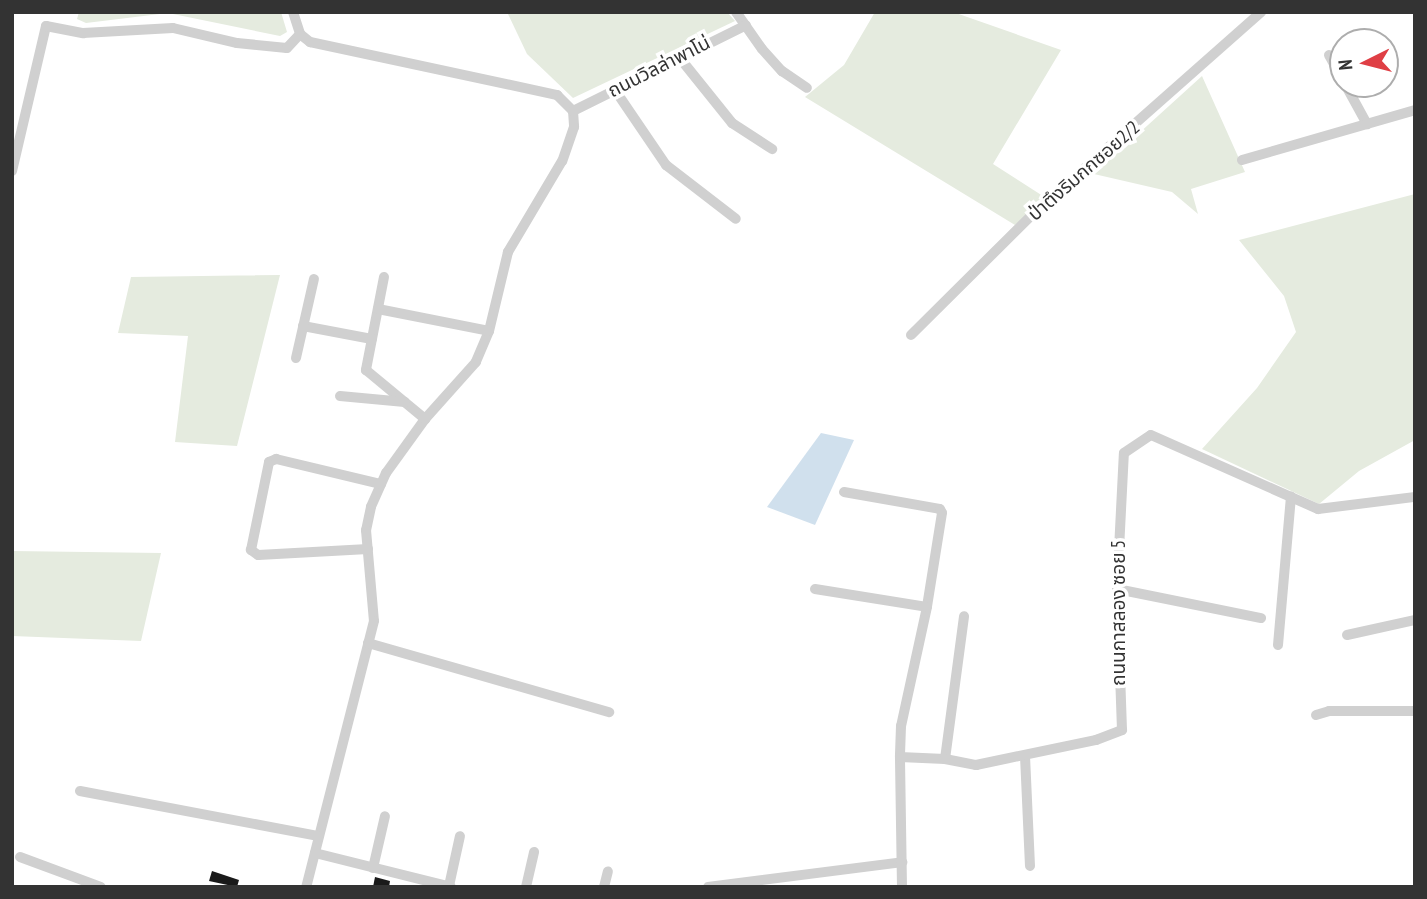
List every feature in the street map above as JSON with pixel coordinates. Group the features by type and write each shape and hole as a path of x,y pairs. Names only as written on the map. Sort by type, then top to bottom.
{"street":[{"path":"293,12 300,34 310,42 557,95 573,111 574,127 562,161 508,252 489,331 476,362 425,419 381,484 371,507 366,530 374,621 306,887"},
{"path":"736,12 762,50 782,71 807,88"},
{"name":"ป่าตึงริมกกซอย2/2","path":"911,335 1035,212 1261,12"},
{"path":"12,172 41,34 47,25 83,33 173,29 237,43 287,48 300,34"},
{"name":"ถนนวิลล่าพาโน่","path":"573,111 746,25"},
{"path":"679,57 732,123 772,149"},
{"path":"615,90 666,165 736,219"},
{"path":"1353,98 1367,124"},
{"path":"1242,160 1415,110"},
{"path":"384,277 366,370 425,419"},
{"path":"296,358 314,279"},
{"path":"378,309 489,331"},
{"path":"303,327 372,339"},
{"path":"340,396 405,402"},
{"name":"ถนนกาสลอง ซอย 5","path":"900,757 945,759 976,765 1096,740 1122,730 1117,589 1124,453 1151,435 1318,509 1415,497"},
{"path":"368,549 258,555 251,550 269,462 276,459 381,484"},
{"path":"844,492 940,509 927,607 901,726 902,887"},
{"path":"1278,645 1291,497"},
{"path":"815,589 927,607"},
{"path":"1117,589 1261,618"},
{"path":"945,759 964,616"},
{"path":"1347,635 1415,620"},
{"path":"368,643 609,712"},
{"path":"1316,715 1329,711 1415,711"},
{"path":"1025,756 1030,866"},
{"path":"80,791 319,836"},
{"path":"373,868 385,816"},
{"path":"315,853 450,886 460,836"},
{"path":"526,887 534,852"},
{"path":"20,857 101,887"},
{"path":"708,887 902,862"},
{"path":"604,887 608,871"}],"shaded area":[{"path":"79,12 281,12 287,32 280,36 168,13 86,23 77,19"},
{"path":"507,12 727,12 735,21 573,98 527,54"},
{"path":"875,12 953,12 1061,50 993,164 1046,198 1015,225 805,97 844,65"},
{"path":"1202,76 1245,172 1191,189 1198,214 1172,192 1094,174"},
{"path":"1415,194 1415,440 1359,471 1319,504 1202,449 1257,388 1296,332 1284,296 1239,240"},
{"path":"280,275 237,446 175,442 188,336 118,333 131,277"},
{"path":"12,551 161,553 141,641 12,636"}],"water":[{"path":"821,433 854,440 815,525 767,507"}],"building":[{"path":"212,871 239,880 237,887 209,881"},
{"path":"375,877 390,881 389,887 373,887"}]}
